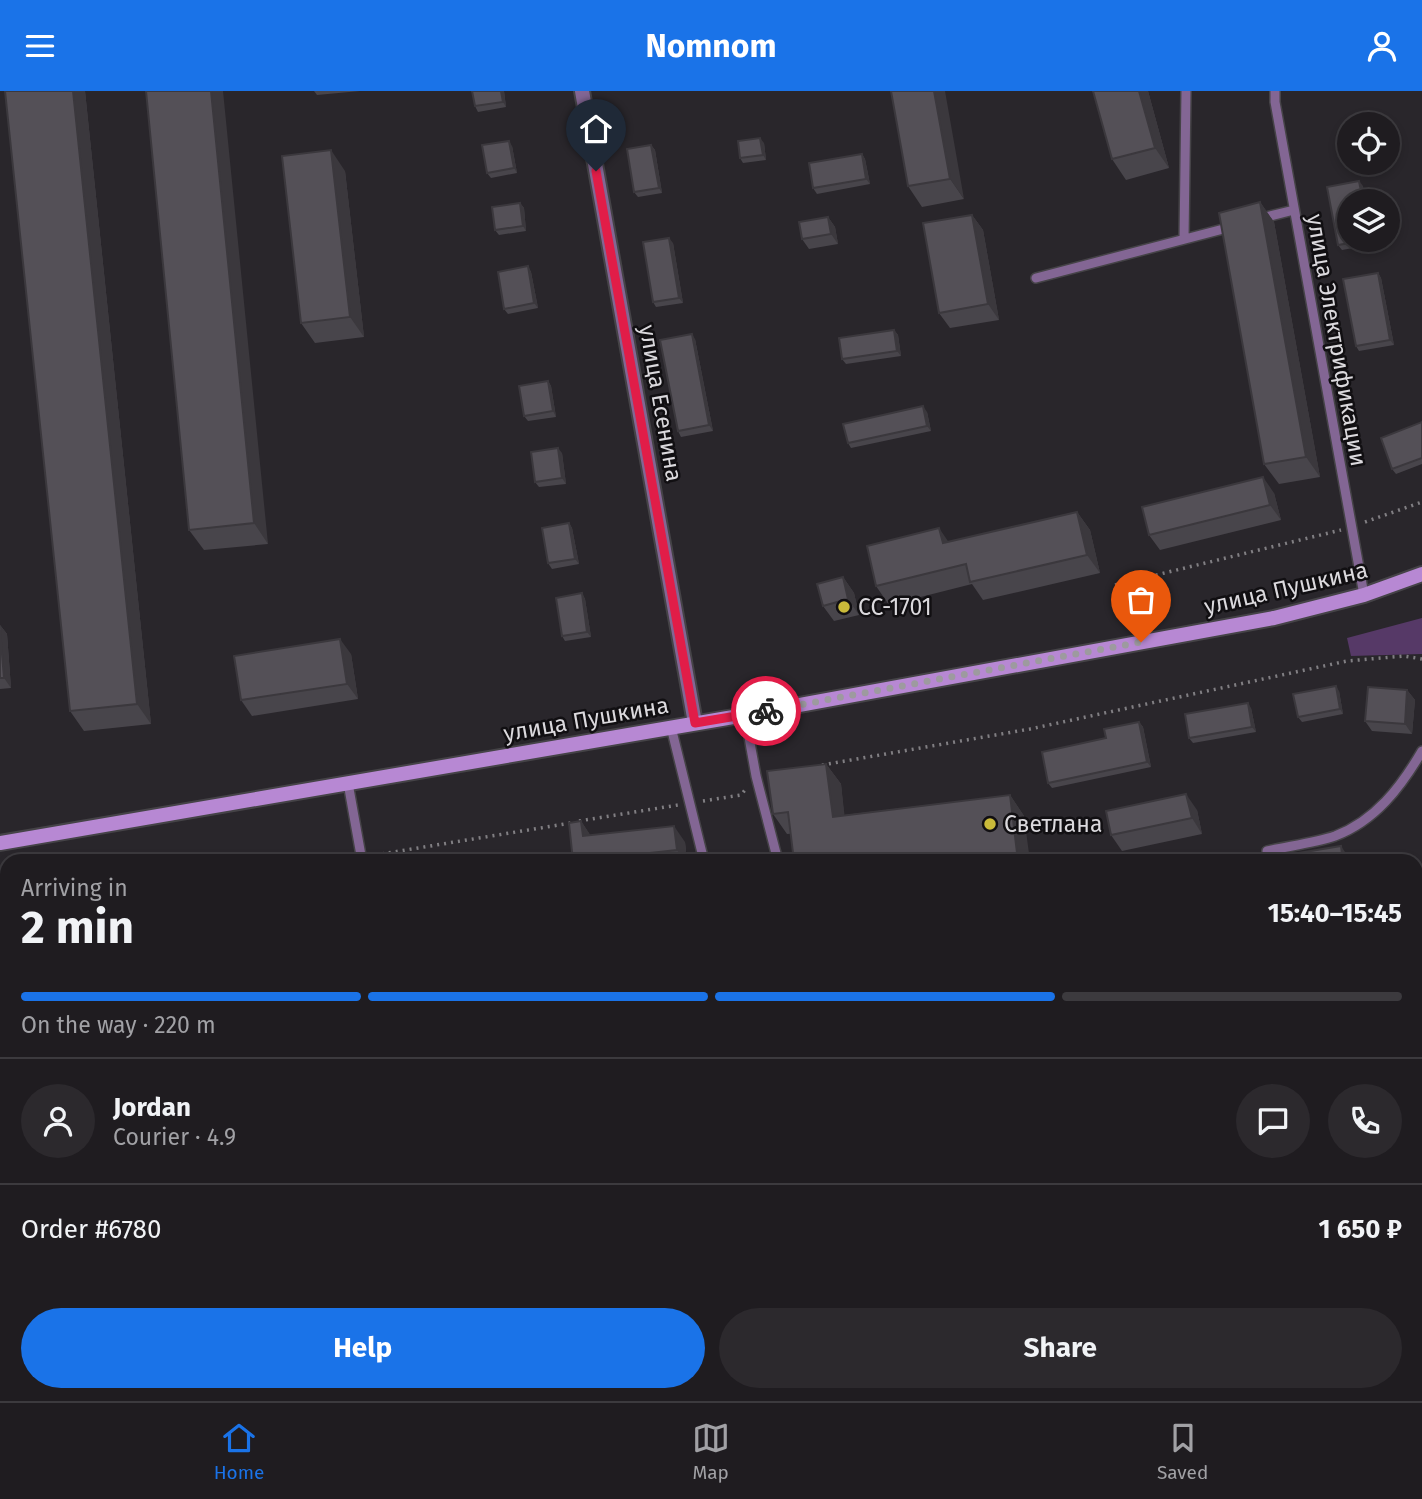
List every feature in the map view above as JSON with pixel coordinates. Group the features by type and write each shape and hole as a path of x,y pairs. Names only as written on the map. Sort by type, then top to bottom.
{"main road":[{"name":"улица Пушкина","path":"0,843 745,715 1274,618 1364,595 1422,574"}],"street":[{"name":"улица Есенина","path":"582,91 695,723"}],"lane":[{"path":"1184,239 1186,91"},
{"name":"улица Электрификации","path":"1274,91 1364,595"},
{"path":"1036,278 1294,210"},
{"path":"745,715 755,776 776,854"},
{"path":"671,727 702,854"},
{"path":"1267,851 1334,836 1365,822 1394,794 1422,751"},
{"path":"348,783 361,854"}],"path":[{"path":"1115,585 1352,527 1422,502"},
{"path":"810,767 1030,729 1347,661 1404,656 1422,659"},
{"path":"391,854 741,795 755,776"}],"shaded area":[{"path":"1422,618 1422,654 1351,656 1347,638"}],"building":[{"path":"5,91 73,91 137,704 70,711"},
{"path":"146,91 211,91 254,523 189,530"},
{"path":"472,91 501,91 503,102 475,106"},
{"path":"891,91 934,91 950,179 908,186"},
{"path":"1093,91 1139,91 1155,148 1112,159"},
{"path":"760,138 763,155 740,158 738,141"},
{"path":"509,141 514,168 487,173 482,145"},
{"path":"651,145 659,188 634,192 627,149"},
{"path":"331,150 350,317 301,323 282,156"},
{"path":"862,154 866,179 813,188 809,163"},
{"path":"1359,181 1361,189 1337,189 1337,240 1327,187"},
{"path":"1260,202 1306,457 1264,464 1219,213"},
{"path":"520,203 523,226 495,230 492,207"},
{"path":"972,215 988,304 939,313 923,223"},
{"path":"828,217 831,234 802,239 799,222"},
{"path":"669,238 679,298 653,302 643,242"},
{"path":"528,266 534,303 504,309 498,272"},
{"path":"1378,273 1390,340 1356,346 1343,279"},
{"path":"894,330 897,351 842,359 839,338"},
{"path":"692,334 709,425 678,431 660,340"},
{"path":"548,381 553,411 524,416 519,386"},
{"path":"923,406 927,426 848,443 843,424"},
{"path":"1422,422 1422,458 1392,469 1381,438"},
{"path":"558,448 562,478 535,482 531,452"},
{"path":"1263,477 1270,505 1149,535 1142,507"},
{"path":"1077,512 1087,555 970,582 966,564 876,586 867,546 939,528 943,543"},
{"path":"569,523 575,559 548,563 542,528"},
{"path":"843,577 848,599 823,606 817,584"},
{"path":"582,593 587,632 562,636 556,598"},
{"path":"0,630 4,678 0,678"},
{"path":"340,639 347,684 241,700 234,656"},
{"path":"1336,686 1340,709 1298,717 1293,694"},
{"path":"1368,687 1407,690 1405,724 1365,721"},
{"path":"1248,703 1252,727 1189,738 1185,714"},
{"path":"1139,722 1147,762 1048,783 1042,752 1106,738 1104,729"},
{"path":"826,764 833,817 1010,795 1017,854 793,854 788,812 773,814 767,771"},
{"path":"1186,794 1192,818 1111,835 1106,811"},
{"path":"581,821 583,836 674,826 677,850 641,854 572,854 569,823"},
{"path":"1341,846 1342,854 1293,854"}],"way so far":[{"path":"766,711 1141,642"}],"place":[{"name":"СС-1701","path":"844,607"},
{"name":"Светлана","path":"990,824"}],"route":[{"path":"596,171 695,723 766,711"}]}
